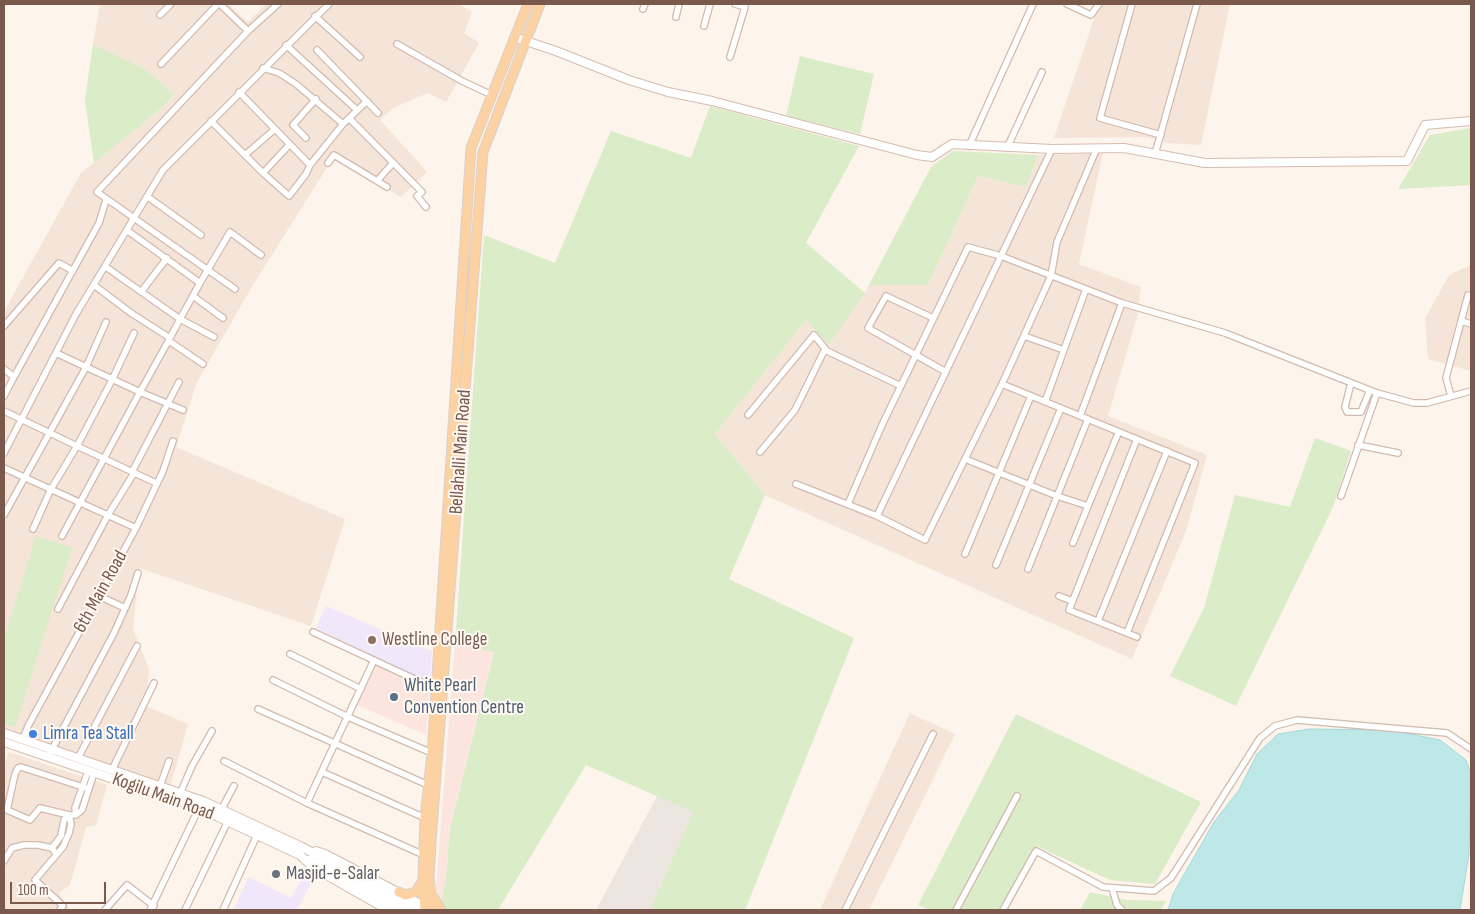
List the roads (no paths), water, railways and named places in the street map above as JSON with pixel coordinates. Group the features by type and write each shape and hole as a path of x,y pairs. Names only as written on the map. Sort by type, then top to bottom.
{"main road":[{"name":"Bellahalli Main Road","path":"427,909 430,887 439,691 471,148 528,4"},
{"name":"Bellahalli Main Road","path":"427,909 423,877 425,818 439,691 483,152 524,41 540,4"},
{"path":"514,37 556,51 629,80 668,92 712,101 917,155 932,157 952,144 1007,148 1124,148 1205,163 1407,160 1425,126 1471,120"},
{"name":"Kogilu Main Road","path":"4,732 160,786 199,808 230,818 302,847"},
{"name":"Kogilu Main Road","path":"4,742 91,772 179,796 221,810 257,835 300,856 314,868 388,910"},
{"path":"302,847 325,854 406,895 416,892 421,887 423,877"},
{"path":"302,847 427,909"},
{"path":"300,856 403,910"},
{"path":"430,887 441,910"},
{"path":"399,892 427,909"}],"street":[{"path":"160,16 171,4"},
{"path":"161,64 219,4 248,31"},
{"path":"235,288 97,192 248,31 278,4"},
{"path":"4,453 94,285 135,220 163,170 329,4"},
{"path":"676,17 679,4"},
{"path":"704,26 710,4"},
{"path":"730,57 745,7 735,4"},
{"path":"969,146 1033,4"},
{"path":"1067,4 1091,14 1099,4"},
{"path":"1132,4 1100,118 1161,134"},
{"path":"1155,154 1197,4"},
{"path":"315,16 360,57"},
{"path":"397,44 462,81 492,95"},
{"path":"286,45 357,110"},
{"path":"317,50 378,113"},
{"path":"263,68 279,74 316,100 343,124"},
{"path":"1007,148 1042,72"},
{"path":"239,92 310,165"},
{"path":"306,138 293,125 316,100"},
{"path":"211,121 289,196 306,174 310,165 343,124 367,100"},
{"path":"349,118 422,192 415,194 426,207"},
{"path":"245,155 275,129"},
{"path":"264,173 290,144"},
{"path":"796,484 877,516 925,540 1002,384 1051,276 1057,242 1097,148"},
{"path":"877,516 1052,149"},
{"path":"328,163 334,155 387,187"},
{"path":"377,181 393,163"},
{"path":"148,197 201,235"},
{"path":"4,396 99,223 106,200"},
{"path":"128,230 200,283"},
{"path":"62,536 79,502 170,340 207,268 230,232 260,255"},
{"path":"848,504 901,386 968,247 1001,256 1122,303 1225,333 1377,393 1419,404 1471,391"},
{"path":"141,292 167,258"},
{"path":"4,326 59,263 73,272"},
{"path":"106,267 180,319 214,336"},
{"path":"94,285 203,364"},
{"path":"1045,402 1086,289"},
{"path":"1451,396 1446,378 1468,294"},
{"path":"193,296 223,318"},
{"path":"934,318 886,296 868,328 946,372"},
{"path":"1080,416 1122,303"},
{"path":"1461,321 1471,324"},
{"path":"4,515 86,367 106,322"},
{"path":"33,529 51,489 77,446 112,380 134,333"},
{"path":"748,415 814,335 825,349 901,386"},
{"path":"1024,336 1064,350"},
{"path":"760,452 795,410 825,349"},
{"path":"56,353 112,380 183,410"},
{"path":"4,369 14,377"},
{"path":"58,609 169,405 179,382"},
{"path":"1351,383 1345,407 1347,412 1361,412 1370,390"},
{"path":"1002,384 1194,463 1127,633"},
{"path":"1341,496 1377,393"},
{"path":"965,554 1031,396"},
{"path":"996,565 1061,408"},
{"path":"4,411 156,484"},
{"path":"1028,568 1088,419"},
{"path":"1073,543 1116,436"},
{"path":"1137,637 1068,610 1138,440"},
{"name":"6th Main Road","path":"23,739 136,528 163,471 173,441"},
{"path":"1358,445 1398,453"},
{"path":"1098,622 1167,451"},
{"path":"965,458 1057,496 1088,506"},
{"path":"4,468 136,528"},
{"path":"48,757 125,608 138,573"},
{"path":"99,596 125,608"},
{"path":"1059,596 1072,601"},
{"path":"313,632 439,691"},
{"path":"78,758 137,646"},
{"path":"290,654 361,689"},
{"path":"307,803 374,660"},
{"path":"273,680 348,717 432,753"},
{"path":"112,770 154,683"},
{"path":"258,709 428,785"},
{"path":"1003,910 1036,851 1103,887 1154,891 1172,878 1260,738 1275,726 1298,720 1447,733 1471,749"},
{"path":"179,796 212,731"},
{"path":"845,910 933,734"},
{"path":"160,786 169,761"},
{"path":"224,761 307,803 424,855"},
{"path":"86,788 27,768 18,768 7,810 30,820 40,808 73,815 82,810 91,772"},
{"path":"322,772 425,818"},
{"path":"221,810 234,786"},
{"path":"956,910 1017,796"},
{"path":"105,910 127,885 152,908 199,808"},
{"path":"60,910 63,906 35,880 54,851 63,847 69,833 73,815"},
{"path":"185,910 230,818"},
{"path":"223,910 257,835"},
{"path":"4,861 12,848 24,845 38,845 54,851"},
{"path":"1112,888 1119,909"}],"water":[{"path":"1309,729 1391,730 1440,740 1466,760 1471,774 1469,854 1460,910 1168,910 1173,894 1214,822 1239,790 1257,754 1278,734"}],"place":[{"name":"Westline College","path":"372,640"},
{"name":"White Pearl Convention Centre","path":"394,697"},
{"name":"Limra Tea Stall","path":"33,734"},
{"name":"Masjid-e-Salar","path":"276,874"}]}
